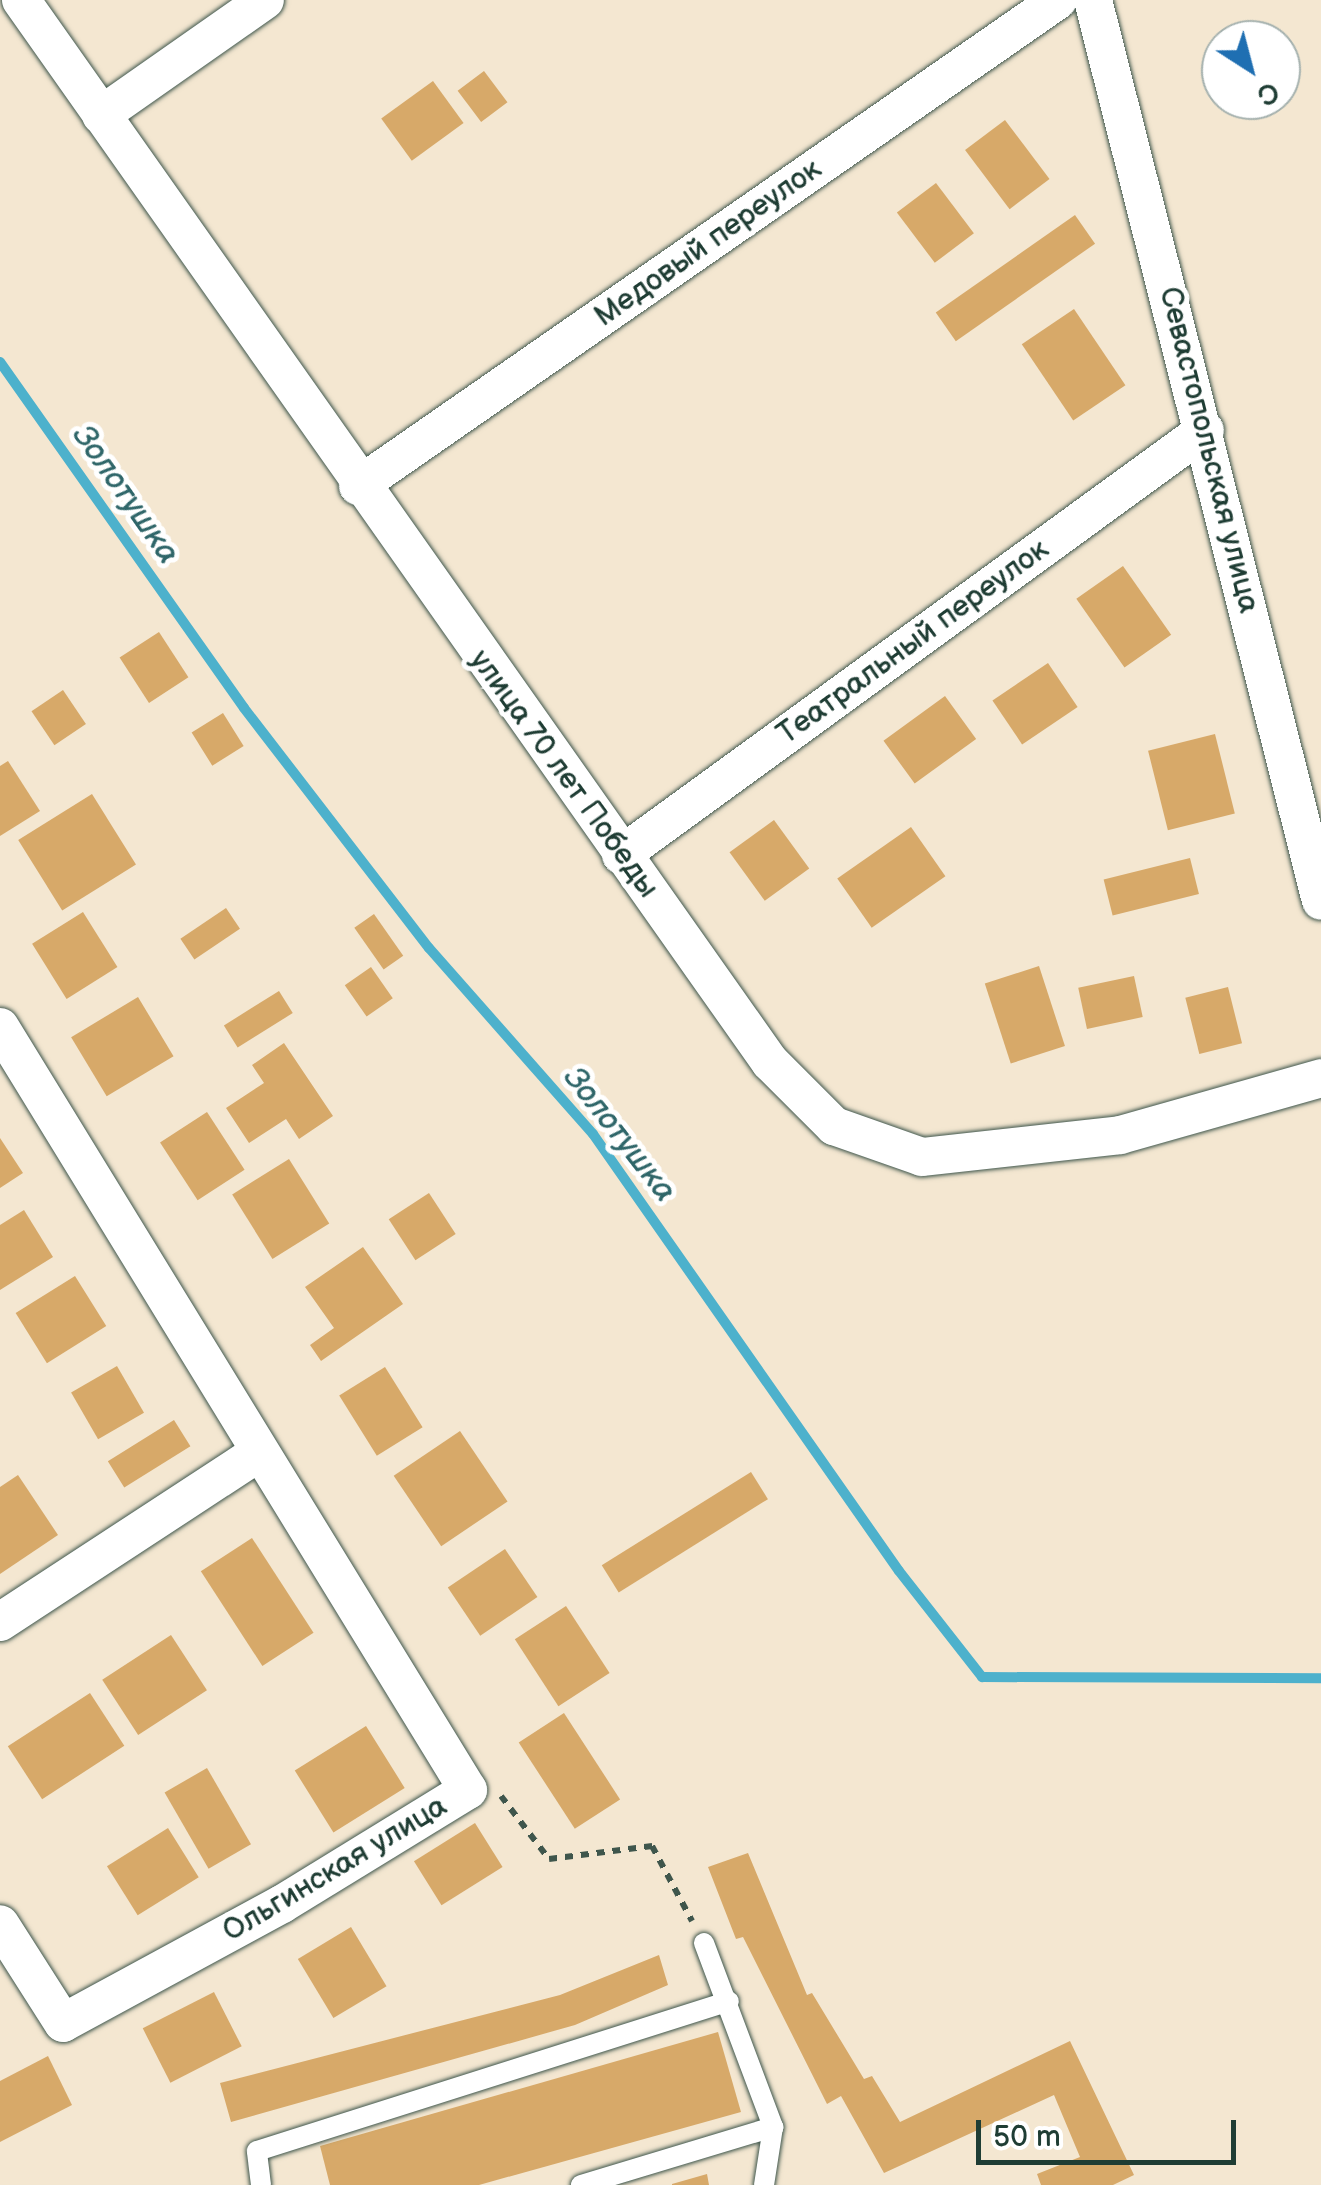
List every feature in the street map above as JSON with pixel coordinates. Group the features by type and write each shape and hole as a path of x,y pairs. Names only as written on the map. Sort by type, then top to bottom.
{"street":[{"name":"улица 70 лет Победы","path":"20,0 358,486 770,1062 834,1126 922,1158 1120,1135 1321,1078"},
{"path":"101,115 265,0"},
{"name":"Медовый переулок","path":"358,486 1058,0"},
{"name":"Севастопольская улица","path":"1093,0 1205,430 1321,901"},
{"name":"Театральный переулок","path":"621,855 1205,430"},
{"name":"Ольгинская улица","path":"0,1027 257,1454 468,1790 282,1904 63,2023 0,1924"},
{"path":"0,1622 257,1454"}],"lane":[{"path":"704,1943 729,2001 772,2127 764,2185"},
{"path":"260,2185 257,2150 729,2001"},
{"path":"581,2185 772,2127"}],"path":[{"path":"468,1790 497,1790 550,1859 652,1846 704,1943"}],"building":[{"path":"484,71 507,102 481,122 458,91"},
{"path":"433,81 464,123 412,161 381,119"},
{"path":"1005,120 1050,179 1010,209 965,150"},
{"path":"936,183 974,233 935,263 897,212"},
{"path":"1075,215 1095,244 956,341 936,313"},
{"path":"1074,309 1125,385 1073,421 1022,344"},
{"path":"1123,566 1171,635 1124,668 1076,599"},
{"path":"159,632 188,677 149,703 120,658"},
{"path":"1048,663 1078,707 1022,744 992,700"},
{"path":"63,690 86,724 54,745 31,711"},
{"path":"945,696 976,739 915,784 884,741"},
{"path":"223,713 244,746 212,766 192,733"},
{"path":"1215,734 1235,814 1168,830 1148,751"},
{"path":"8,761 40,811 0,836 0,766"},
{"path":"92,794 136,864 62,910 18,840"},
{"path":"774,820 809,869 765,901 730,852"},
{"path":"911,827 945,876 872,928 837,879"},
{"path":"1190,858 1199,894 1113,915 1104,880"},
{"path":"226,908 240,929 194,959 180,939"},
{"path":"83,912 117,967 67,999 32,944"},
{"path":"374,914 403,956 384,970 354,928"},
{"path":"1039,966 1065,1046 1011,1064 985,984"},
{"path":"371,967 393,998 367,1016 345,985"},
{"path":"1134,976 1143,1017 1087,1029 1078,988"},
{"path":"1228,987 1242,1043 1199,1054 1185,998"},
{"path":"279,991 293,1013 238,1047 224,1025"},
{"path":"138,997 174,1056 107,1096 71,1037"},
{"path":"284,1043 333,1116 299,1139 286,1119 249,1143 226,1108 264,1083 252,1065"},
{"path":"207,1112 245,1170 198,1200 160,1142"},
{"path":"0,1138 23,1173 0,1188"},
{"path":"289,1159 329,1223 272,1259 232,1195"},
{"path":"429,1193 456,1234 415,1260 389,1219"},
{"path":"24,1210 53,1257 0,1290 0,1225"},
{"path":"363,1247 403,1304 321,1361 310,1345 334,1328 305,1287"},
{"path":"75,1276 106,1326 47,1363 16,1313"},
{"path":"117,1366 144,1413 98,1439 71,1392"},
{"path":"385,1367 423,1427 377,1456 339,1396"},
{"path":"174,1420 190,1446 124,1488 108,1461"},
{"path":"460,1431 508,1501 441,1546 394,1476"},
{"path":"751,1472 768,1499 619,1592 602,1565"},
{"path":"18,1475 58,1535 0,1574 0,1487"},
{"path":"252,1538 314,1633 262,1666 201,1571"},
{"path":"505,1549 537,1597 480,1636 448,1588"},
{"path":"566,1606 610,1673 558,1706 515,1639"},
{"path":"171,1635 207,1690 138,1735 102,1680"},
{"path":"90,1693 124,1746 42,1799 8,1746"},
{"path":"564,1713 620,1799 575,1829 519,1742"},
{"path":"366,1726 405,1788 333,1832 295,1771"},
{"path":"207,1768 251,1844 209,1869 165,1792"},
{"path":"475,1823 503,1867 441,1905 414,1861"},
{"path":"168,1828 199,1877 138,1915 107,1866"},
{"path":"748,1853 807,1995 812,1993 864,2079 872,2076 900,2122 1070,2041 1134,2175 1113,2185 1041,2185 1037,2174 1080,2157 1054,2095 884,2173 841,2096 827,2104 743,1937 736,1939 708,1867"},
{"path":"351,1927 387,1986 333,2018 298,1959"},
{"path":"659,1955 668,1985 575,2025 231,2122 220,2083 560,1995"},
{"path":"214,1992 242,2046 170,2083 143,2028"},
{"path":"718,2032 741,2112 479,2185 330,2185 320,2146"},
{"path":"48,2056 72,2105 0,2142 0,2081"},
{"path":"707,2174 709,2185 672,2185 672,2184"}],"waterway":[{"name":"Золотушка","path":"0,362 244,708 429,948 593,1134 899,1571 982,1677 1321,1678"}]}
